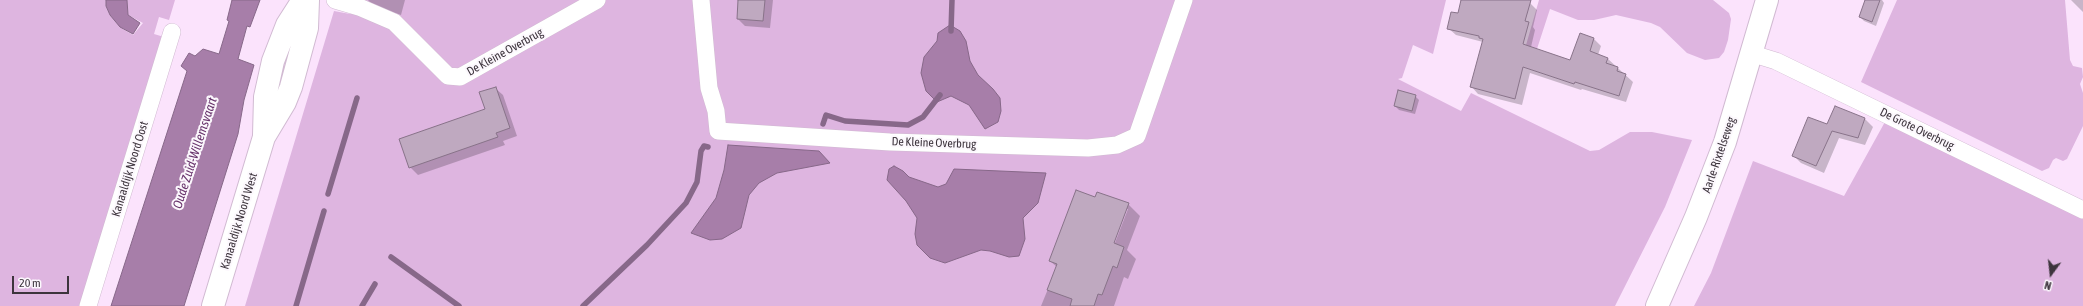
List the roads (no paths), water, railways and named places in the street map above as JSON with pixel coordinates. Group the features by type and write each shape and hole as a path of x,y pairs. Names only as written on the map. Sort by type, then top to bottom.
{"main road":[{"name":"Kanaaldijk Noord West","path":"264,137 265,97 273,61 287,25 303,0"},
{"name":"Kanaaldijk Noord West","path":"213,306 264,137 285,102 291,87 307,28 308,0"},
{"name":"Aarle-Rixtelseweg","path":"1657,306 1696,218 1725,142 1750,53 1767,0"}],"street":[{"name":"De Kleine Overbrug","path":"336,0 359,6 394,22 448,76 460,77 597,0"},
{"name":"De Kleine Overbrug","path":"700,0 709,88 716,111 718,131 890,142 1088,148 1116,145 1137,136 1184,0"},
{"name":"Kanaaldijk Noord Oost","path":"88,306 172,32"},
{"name":"De Grote Overbrug","path":"1750,53 1776,61 2083,210"}],"water":[{"path":"106,0 127,0 128,15 140,23 133,34 120,27 110,15 106,6"},
{"name":"Oude Zuid-Willemsvaart","path":"232,0 260,0 250,27 247,26 238,59 254,65 244,100 238,134 184,306 111,306 187,71 181,66 189,53 195,56 203,49 219,54 229,21 227,20"},
{"path":"950,25 960,31 966,41 970,61 978,75 1000,98 1001,111 998,122 985,129 969,105 951,96 937,102 926,91 921,73 924,57 937,41 938,33"},
{"path":"728,145 819,151 830,163 777,173 759,183 749,195 741,228 722,239 710,240 691,233 716,198 724,170"},
{"path":"894,166 903,171 909,177 938,187 946,184 954,169 1046,173 1038,203 1023,218 1025,239 1019,256 1009,257 990,251 981,250 945,263 930,258 917,245 915,234 917,218 906,201 887,180 889,169"}],"waterway":[{"path":"951,31 952,0"},
{"path":"823,124 826,115 845,121 908,125 923,117 940,95"},
{"path":"328,194 357,98"},
{"path":"583,306 647,245 686,203 697,182 701,151 704,146 708,147"},
{"path":"296,306 324,211"},
{"path":"391,257 459,306"},
{"path":"362,306 375,284"}]}
